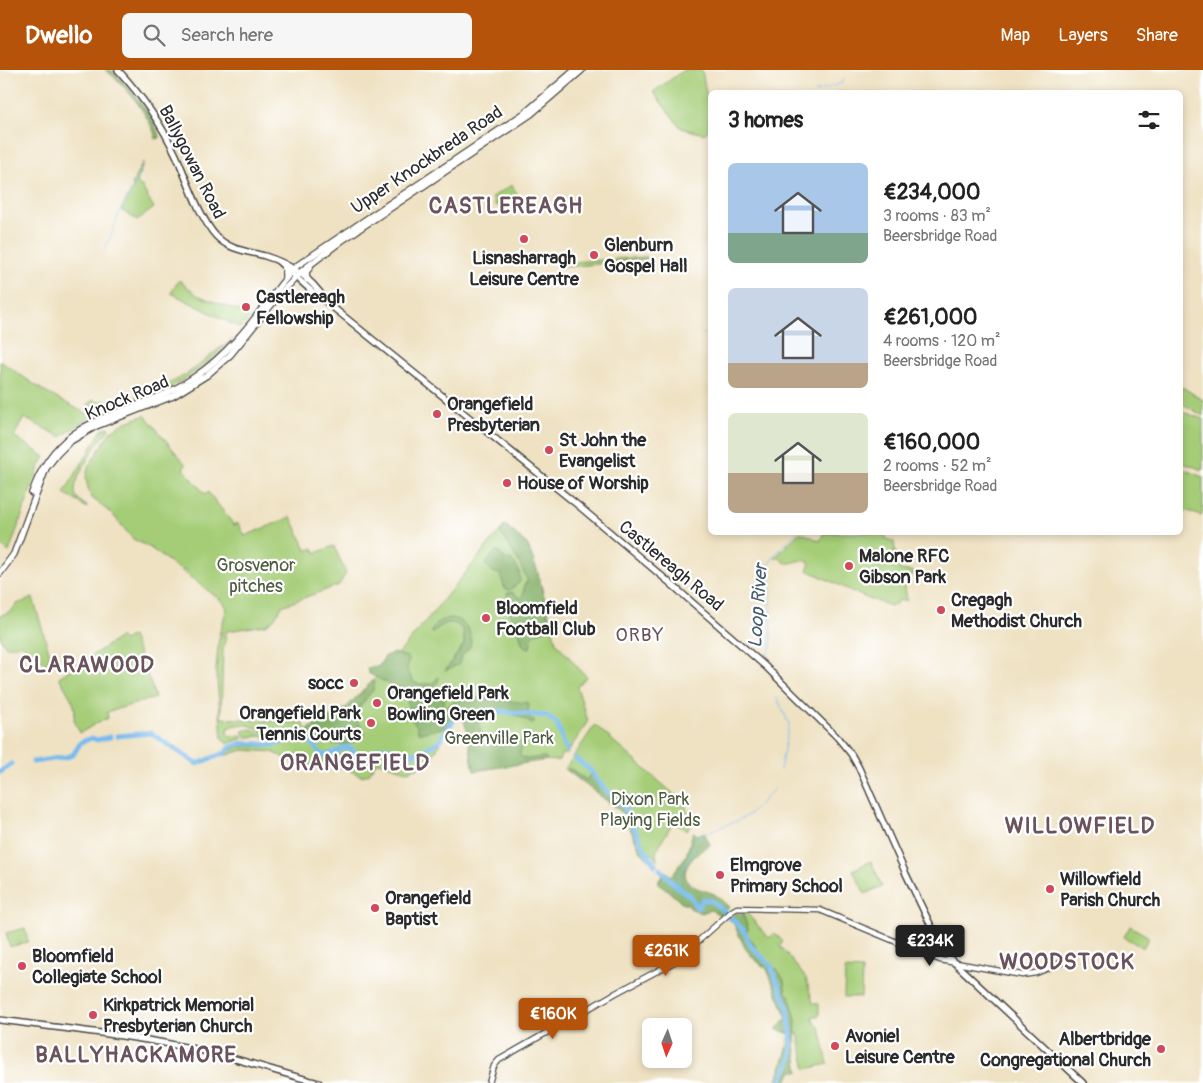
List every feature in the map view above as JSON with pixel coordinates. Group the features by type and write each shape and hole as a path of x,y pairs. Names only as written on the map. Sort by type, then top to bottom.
{"highway":[{"name":"Upper Knockbreda Road","path":"296,272 359,226 528,110 575,70"},
{"name":"Upper Knockbreda Road","path":"296,272 359,226 514,126 540,107 582,70"},
{"path":"482,152 511,131 514,126"},
{"path":"307,280 306,272 309,268 359,232 359,226 365,217 394,197 394,192"},
{"path":"284,282 285,267"},
{"name":"Knock Road","path":"0,568 14,546 40,471 64,441 93,422 165,394 209,366 238,337 284,282 296,272"},
{"name":"Knock Road","path":"0,573 14,554 44,473 64,447 96,426 173,396 194,384 226,359 296,272"},
{"path":"238,337 245,332 248,334"}],"main road":[{"name":"Ballygowan Road","path":"118,70 134,88 159,123 213,233 231,248 266,257 296,272"},
{"name":"Ballygowan Road","path":"279,262 296,272"},
{"name":"Castlereagh Road","path":"296,272 307,280 326,300 580,507 672,585 767,668 840,740 859,768 907,877 944,953 1084,1083"},
{"name":"Castlereagh Road","path":"296,272 322,300 326,300"},
{"path":"489,1083 494,1064 499,1060 676,961 735,909 820,910 940,960 1026,975 1068,960"},
{"path":"940,960 944,953"},
{"path":"0,1020 114,1034 186,1048 319,1083"}],"green space":[{"path":"105,70 112,70 147,111 160,138 156,139 149,121 128,91"},
{"path":"684,70 702,70 708,105 708,131 704,134 681,128 653,92"},
{"path":"143,162 137,182 141,185 154,208 137,220 121,210 133,188 132,184"},
{"path":"512,185 522,202 517,205 511,197 496,206 492,197"},
{"path":"647,257 647,259 557,268 556,263"},
{"path":"179,280 197,295 247,313 249,319 240,328 171,293"},
{"path":"233,339 184,380 156,394 126,405 127,400 164,386 185,375"},
{"path":"0,361 47,393 91,416 61,437 24,418 14,436 45,457 39,467 9,552 0,545"},
{"path":"1183,388 1203,400 1203,416 1183,404"},
{"path":"93,400 117,401 119,408 95,417 96,413 93,412 93,406 87,404"},
{"path":"1183,412 1203,419 1203,470 1183,463"},
{"name":"Grosvenor pitches","path":"145,415 186,465 183,468 205,494 208,492 234,525 238,523 245,536 291,517 307,551 313,548 316,553 334,546 346,573 339,585 282,606 274,619 266,625 228,631 219,635 227,608 223,602 185,573 186,569 183,572 149,547 133,539 113,515 92,498 88,488 86,478 88,467 111,431 124,423"},
{"path":"110,428 87,461 77,481 76,496 87,508 64,493 102,430"},
{"path":"1183,469 1203,477 1203,511 1201,516 1183,509"},
{"name":"Greenville Park","path":"505,525 527,544 537,570 556,642 587,676 577,687 588,721 566,755 563,753 558,761 526,762 474,771 467,730 462,715 459,715 426,765 407,771 378,762 375,763 369,774 361,776 344,768 302,765 272,752 243,750 223,755 238,747 281,744 299,734 246,737 242,731 251,729 259,733 262,732 254,727 241,725 228,728 227,733 231,737 239,735 243,738 227,744 222,738 216,669 219,637 227,634 223,648 221,718 303,723 307,730 346,708 375,678 405,646"},
{"path":"505,525 527,544 537,570 552,627 536,633 532,637 530,648 525,647 522,643 518,628 510,615 507,593 512,592 520,598 523,595 525,583 528,582 519,562 500,532"},
{"name":"Malone RFC Gibson Park","path":"797,535 807,535 820,541 823,535 886,535 885,538 894,542 894,553 896,550 900,570 914,572 914,574 904,581 907,600 897,601 895,605 891,606 864,597 807,570 810,563 806,561 787,563 775,557"},
{"path":"496,551 504,558 513,561 519,571 520,582 510,590 505,589 500,574 493,572 485,564"},
{"path":"33,598 50,655 46,664 21,644 6,647 0,637 0,616 11,611 17,604"},
{"path":"452,618 461,622 467,628 471,641 459,664 445,671 464,644 463,630 455,624 448,623 433,633 431,632 439,622"},
{"path":"132,636 155,698 107,712 108,718 80,733 74,720 75,710 73,702 59,677 120,637 124,641"},
{"path":"394,653 407,657 409,660 407,670 414,682 418,684 431,684 439,677 435,685 421,691 421,694 425,696 444,695 445,709 460,696 529,703 528,715 535,722 532,724 521,717 501,713 483,719 480,723 480,729 483,736 493,739 521,740 524,743 520,756 526,759 545,757 547,760 474,771 467,730 462,715 459,715 443,728 418,732 417,726 409,717 407,690 387,683 368,673 367,668 379,666 385,656"},
{"path":"372,681 375,682 373,690 353,715 365,732 361,738 355,742 338,744 321,741 308,734 309,729 313,726 346,708"},
{"name":"Dixon Park Playing Fields","path":"595,725 685,804 691,826 687,830 673,822 656,851 657,860 651,853 649,855 657,863 655,866 641,852 623,813 565,769"},
{"path":"569,769 586,780 592,773 623,806 645,850 657,863 655,866 641,852 623,813 567,770"},
{"path":"693,832 698,835 704,832 710,845 693,858 686,870 685,876 688,882 695,887 715,894 729,907 722,916 711,910 701,913 690,908 688,904 683,904 658,882 665,871 671,876 686,856"},
{"path":"871,861 882,886 865,894 853,870"},
{"path":"746,912 769,938 775,933 783,942 780,946 806,978 813,1003 819,1004 819,1016 813,1016 813,1021 820,1028 828,1064 806,1069 798,1033 794,1031 784,987 774,968 758,952 746,933 748,929 743,914"},
{"path":"736,913 743,914 748,929 746,933 768,964 777,969 784,980 786,994 789,995 796,1019 795,1045 799,1072 792,1071 786,1083 782,1083 784,1075 779,1083 776,1083 790,1034 776,1029 787,1018 767,969 754,959 745,948 733,922 728,919"},
{"path":"1130,926 1149,937 1143,948 1124,937"},
{"path":"25,928 28,942 10,947 6,933"},
{"path":"845,969 862,970 861,997 844,997"}],"waterway":[{"name":"Loop River","path":"821,90 842,83 844,79"},
{"path":"103,251 111,236 119,213 133,189 143,166"},
{"path":"703,334 708,333"},
{"name":"Loop River","path":"765,660 771,647 771,581 769,565 775,554 794,535"},
{"name":"Loop River","path":"777,698 789,724 780,770"},
{"path":"117,736 151,733 197,764 225,753 231,747 242,743 273,745 296,737 310,741 325,756 347,747 352,749 358,757 363,758 380,748 389,748 404,754 416,753 439,741 458,714 474,715 498,711 547,716 557,724 568,750"},
{"path":"33,762 73,755 81,742 92,738 97,740 110,737"},
{"path":"576,759 590,770 600,784 623,806 645,850 655,865"},
{"path":"0,772 11,764"},
{"name":"Loop River","path":"689,895 679,883 678,875 687,863 699,837 702,834 750,814 775,788"},
{"path":"660,869 673,883 691,897 697,908 703,899 712,901 744,931 751,946 771,966 788,1008 792,1043 791,1059 780,1083"}],"place":[{"name":"Lisnasharragh Leisure Centre","path":"524,239"},
{"name":"Glenburn Gospel Hall","path":"594,255"},
{"name":"Castlereagh Fellowship","path":"246,307"},
{"name":"Orangefield Presbyterian","path":"437,414"},
{"name":"St John the Evangelist","path":"549,450"},
{"name":"House of Worship","path":"507,483"},
{"name":"Malone RFC Gibson Park","path":"849,566"},
{"name":"Cregagh Methodist Church","path":"941,610"},
{"name":"Bloomfield Football Club","path":"486,618"},
{"name":"socc","path":"354,683"},
{"name":"Orangefield Park Bowling Green","path":"377,703"},
{"name":"Orangefield Park Tennis Courts","path":"371,723"},
{"name":"Elmgrove Primary School","path":"720,875"},
{"name":"Willowfield Parish Church","path":"1050,889"},
{"name":"Orangefield Baptist","path":"375,908"},
{"name":"Bloomfield Collegiate School","path":"22,966"},
{"name":"Kirkpatrick Memorial Presbyterian Church","path":"93,1015"},
{"name":"Avoniel Leisure Centre","path":"835,1046"},
{"name":"Albertbridge Congregational Church","path":"1161,1049"}],"district":[{"name":"CASTLEREAGH","path":"506,206"},
{"name":"ORBY","path":"640,635"},
{"name":"CLARAWOOD","path":"87,665"},
{"name":"ORANGEFIELD","path":"355,763"},
{"name":"WILLOWFIELD","path":"1080,826"},
{"name":"WOODSTOCK","path":"1067,962"},
{"name":"BALLYHACKAMORE","path":"136,1055"}]}
